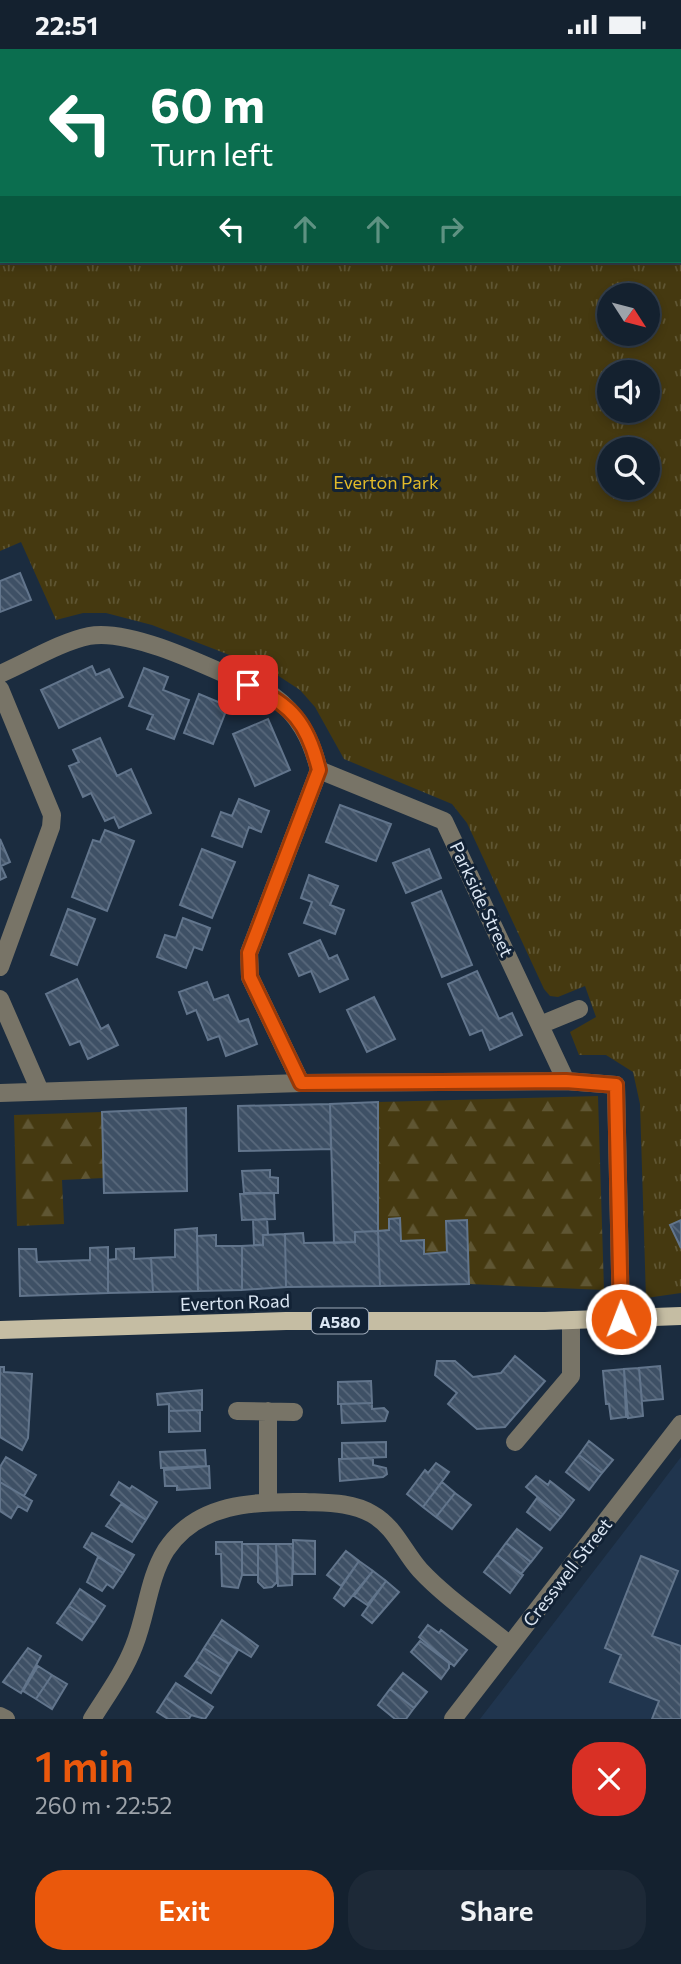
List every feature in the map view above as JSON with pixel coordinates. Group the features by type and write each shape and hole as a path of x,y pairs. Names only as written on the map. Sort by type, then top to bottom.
{"main road":[{"name":"Everton Road","path":"0,1330 286,1321 571,1320 681,1316"}],"street":[{"path":"0,674 86,636 106,634 132,637 272,695 288,707 302,724 313,746 319,770 249,953 250,977 301,1083"},
{"path":"0,689 52,814 51,827 0,967"},
{"name":"Parkside Street","path":"319,770 444,821 566,1081"},
{"path":"0,999 40,1091"},
{"path":"540,1025 579,1009"},
{"path":"0,1093 301,1083 566,1081 616,1085 621,1319"},
{"path":"515,1442 571,1376 571,1320"},
{"path":"237,1411 294,1412"},
{"path":"268,1411 268,1501"},
{"name":"Cresswell Street","path":"453,1719 681,1424"},
{"path":"92,1719 125,1667 140,1629 158,1564 176,1537 200,1518 217,1511 268,1501 345,1504 372,1514 393,1532 421,1570 510,1645"},
{"path":"0,1716 6,1719"}],"shaded area":[{"path":"681,1457 681,1719 480,1719 640,1511"}],"green space":[{"name":"Everton Park","path":"0,263 681,263 681,1293 646,1298 640,1104 633,1072 606,1055 579,1055 570,1032 596,1017 585,986 558,997 550,996 544,989 467,823 452,804 344,759 315,707 300,690 271,671 152,625 106,613 83,613 56,620 21,542 0,551"},
{"path":"598,1096 604,1290 469,1284 467,1220 446,1221 447,1252 424,1254 423,1240 401,1241 399,1218 389,1230 378,1231 378,1102"},
{"path":"102,1112 104,1178 62,1180 64,1224 17,1226 14,1115"}],"building":[{"path":"20,573 31,600 0,612 0,581"},
{"path":"92,666 96,675 109,669 123,697 59,728 41,690"},
{"path":"144,668 168,677 163,690 189,700 174,739 147,729 153,715 129,706"},
{"path":"199,694 228,706 213,744 184,733"},
{"path":"268,719 290,770 255,786 233,734"},
{"path":"100,738 117,776 131,769 151,813 119,828 114,817 105,821 91,793 83,797 69,766 79,762 73,750"},
{"path":"239,799 269,811 261,832 249,827 242,847 212,836 221,812 232,816"},
{"path":"340,805 391,824 376,861 326,842"},
{"path":"105,830 134,841 107,911 72,897 93,840 100,842"},
{"path":"0,839 10,862 1,866 6,877 0,880"},
{"path":"202,849 235,862 212,918 180,905"},
{"path":"429,849 441,878 406,893 393,863"},
{"path":"309,875 338,886 330,905 344,910 335,934 304,923 312,902 301,898"},
{"path":"441,891 472,965 442,977 412,903"},
{"path":"68,909 95,919 77,965 51,955"},
{"path":"183,918 210,928 202,950 194,947 186,968 157,957 165,935 176,938"},
{"path":"320,940 329,959 337,955 348,979 320,992 311,971 299,976 289,954"},
{"path":"477,971 499,1019 512,1013 522,1035 490,1050 482,1030 470,1035 448,984"},
{"path":"77,979 101,1029 108,1025 118,1045 88,1059 80,1041 70,1045 46,994"},
{"path":"207,982 214,1000 228,995 239,1022 248,1019 257,1044 226,1056 219,1036 208,1040 196,1010 187,1014 179,992"},
{"path":"374,997 395,1039 367,1052 347,1010"},
{"path":"378,1102 378,1231 355,1232 355,1242 334,1243 330,1104"},
{"path":"330,1104 331,1149 239,1151 238,1106"},
{"path":"186,1108 187,1191 104,1193 102,1112"},
{"path":"270,1170 270,1177 278,1178 278,1193 244,1193 242,1171"},
{"path":"274,1193 275,1219 242,1220 240,1194"},
{"path":"400,1218 401,1241 424,1240 424,1254 447,1252 446,1221 467,1220 469,1284 380,1286 378,1231 389,1230 389,1219"},
{"path":"267,1219 268,1235 263,1235 263,1245 254,1245 253,1220"},
{"path":"681,1220 681,1248 670,1225"},
{"path":"197,1228 198,1291 153,1292 151,1258 175,1257 175,1230"},
{"path":"378,1231 380,1286 286,1287 285,1234 303,1233 304,1243 355,1242 355,1232"},
{"path":"285,1234 286,1287 242,1290 242,1246 263,1245 263,1235"},
{"path":"216,1235 216,1246 242,1246 242,1290 198,1291 197,1236"},
{"path":"108,1247 108,1293 20,1296 19,1249 36,1249 37,1262 90,1260 90,1248"},
{"path":"134,1248 134,1259 151,1258 153,1292 108,1293 108,1260 116,1259 116,1249"},
{"path":"515,1356 545,1381 505,1427 477,1429 448,1404 457,1393 435,1375 437,1361 455,1361 473,1377 501,1373"},
{"path":"660,1366 663,1399 642,1401 639,1368"},
{"path":"0,1367 4,1367 4,1372 32,1374 28,1438 22,1450 0,1437"},
{"path":"639,1368 643,1416 628,1418 624,1369"},
{"path":"624,1369 626,1417 611,1419 609,1404 606,1404 603,1371"},
{"path":"371,1381 372,1403 338,1404 338,1382"},
{"path":"202,1390 202,1410 169,1411 169,1404 158,1405 157,1394"},
{"path":"372,1403 372,1409 384,1408 388,1412 385,1421 342,1423 341,1404"},
{"path":"200,1410 200,1431 169,1432 169,1411"},
{"path":"589,1441 613,1460 602,1473 579,1455"},
{"path":"386,1442 386,1457 342,1459 342,1443"},
{"path":"205,1450 206,1466 161,1468 160,1452"},
{"path":"579,1455 602,1473 589,1490 566,1472"},
{"path":"6,1457 36,1475 24,1496 0,1482 0,1467"},
{"path":"373,1458 373,1465 386,1468 387,1474 383,1477 340,1481 339,1459"},
{"path":"436,1463 449,1472 423,1507 407,1494 425,1470 428,1473"},
{"path":"209,1466 210,1488 177,1490 177,1486 165,1486 164,1470"},
{"path":"536,1476 548,1485 550,1481 574,1500 561,1517 526,1487"},
{"path":"0,1482 32,1501 27,1511 18,1506 11,1518 0,1511"},
{"path":"119,1482 130,1489 132,1486 157,1502 146,1520 111,1495"},
{"path":"442,1482 455,1493 436,1517 423,1507"},
{"path":"455,1493 471,1505 452,1529 436,1517"},
{"path":"537,1498 561,1517 550,1530 527,1512"},
{"path":"121,1504 146,1520 132,1542 106,1526"},
{"path":"517,1529 542,1548 531,1562 506,1543"},
{"path":"92,1533 134,1555 123,1573 84,1547"},
{"path":"293,1540 315,1541 315,1574 293,1574"},
{"path":"216,1542 242,1542 242,1575 238,1588 222,1586 221,1554 216,1554"},
{"path":"506,1543 531,1562 521,1574 497,1555"},
{"path":"242,1544 258,1544 258,1575 242,1575"},
{"path":"258,1544 276,1544 277,1582 272,1587 264,1588 258,1582"},
{"path":"276,1544 293,1544 292,1585 278,1586"},
{"path":"346,1551 359,1561 341,1586 327,1575"},
{"path":"497,1555 523,1575 510,1593 484,1572"},
{"path":"641,1556 678,1571 652,1636 681,1646 681,1719 652,1719 659,1701 610,1682 621,1655 605,1648"},
{"path":"98,1557 123,1573 113,1588 107,1584 102,1591 87,1582"},
{"path":"359,1561 373,1571 344,1606 334,1598"},
{"path":"373,1571 386,1581 367,1605 354,1596"},
{"path":"386,1581 399,1592 372,1623 362,1615"},
{"path":"80,1589 105,1606 94,1623 69,1606"},
{"path":"69,1606 94,1623 82,1640 57,1623"},
{"path":"222,1620 258,1646 251,1657 213,1634"},
{"path":"428,1625 439,1633 441,1630 467,1650 454,1666 419,1637"},
{"path":"213,1634 238,1650 229,1664 204,1648"},
{"path":"420,1641 449,1663 449,1668 441,1679 411,1652"},
{"path":"28,1648 41,1656 21,1693 3,1682"},
{"path":"204,1648 229,1664 221,1677 196,1661"},
{"path":"196,1661 221,1677 211,1693 185,1676"},
{"path":"38,1666 52,1675 36,1699 23,1691"},
{"path":"403,1673 427,1692 414,1708 390,1689"},
{"path":"52,1675 67,1684 52,1709 36,1699"},
{"path":"176,1683 213,1707 205,1719 191,1715 166,1698"},
{"path":"390,1689 414,1708 406,1719 395,1719 378,1705"},
{"path":"166,1698 191,1715 189,1719 168,1719 157,1712"}],"route":[{"path":"248,685 272,695 288,707 302,724 313,746 319,770 249,953 250,977 301,1083 566,1081 616,1085 621,1319"}]}
